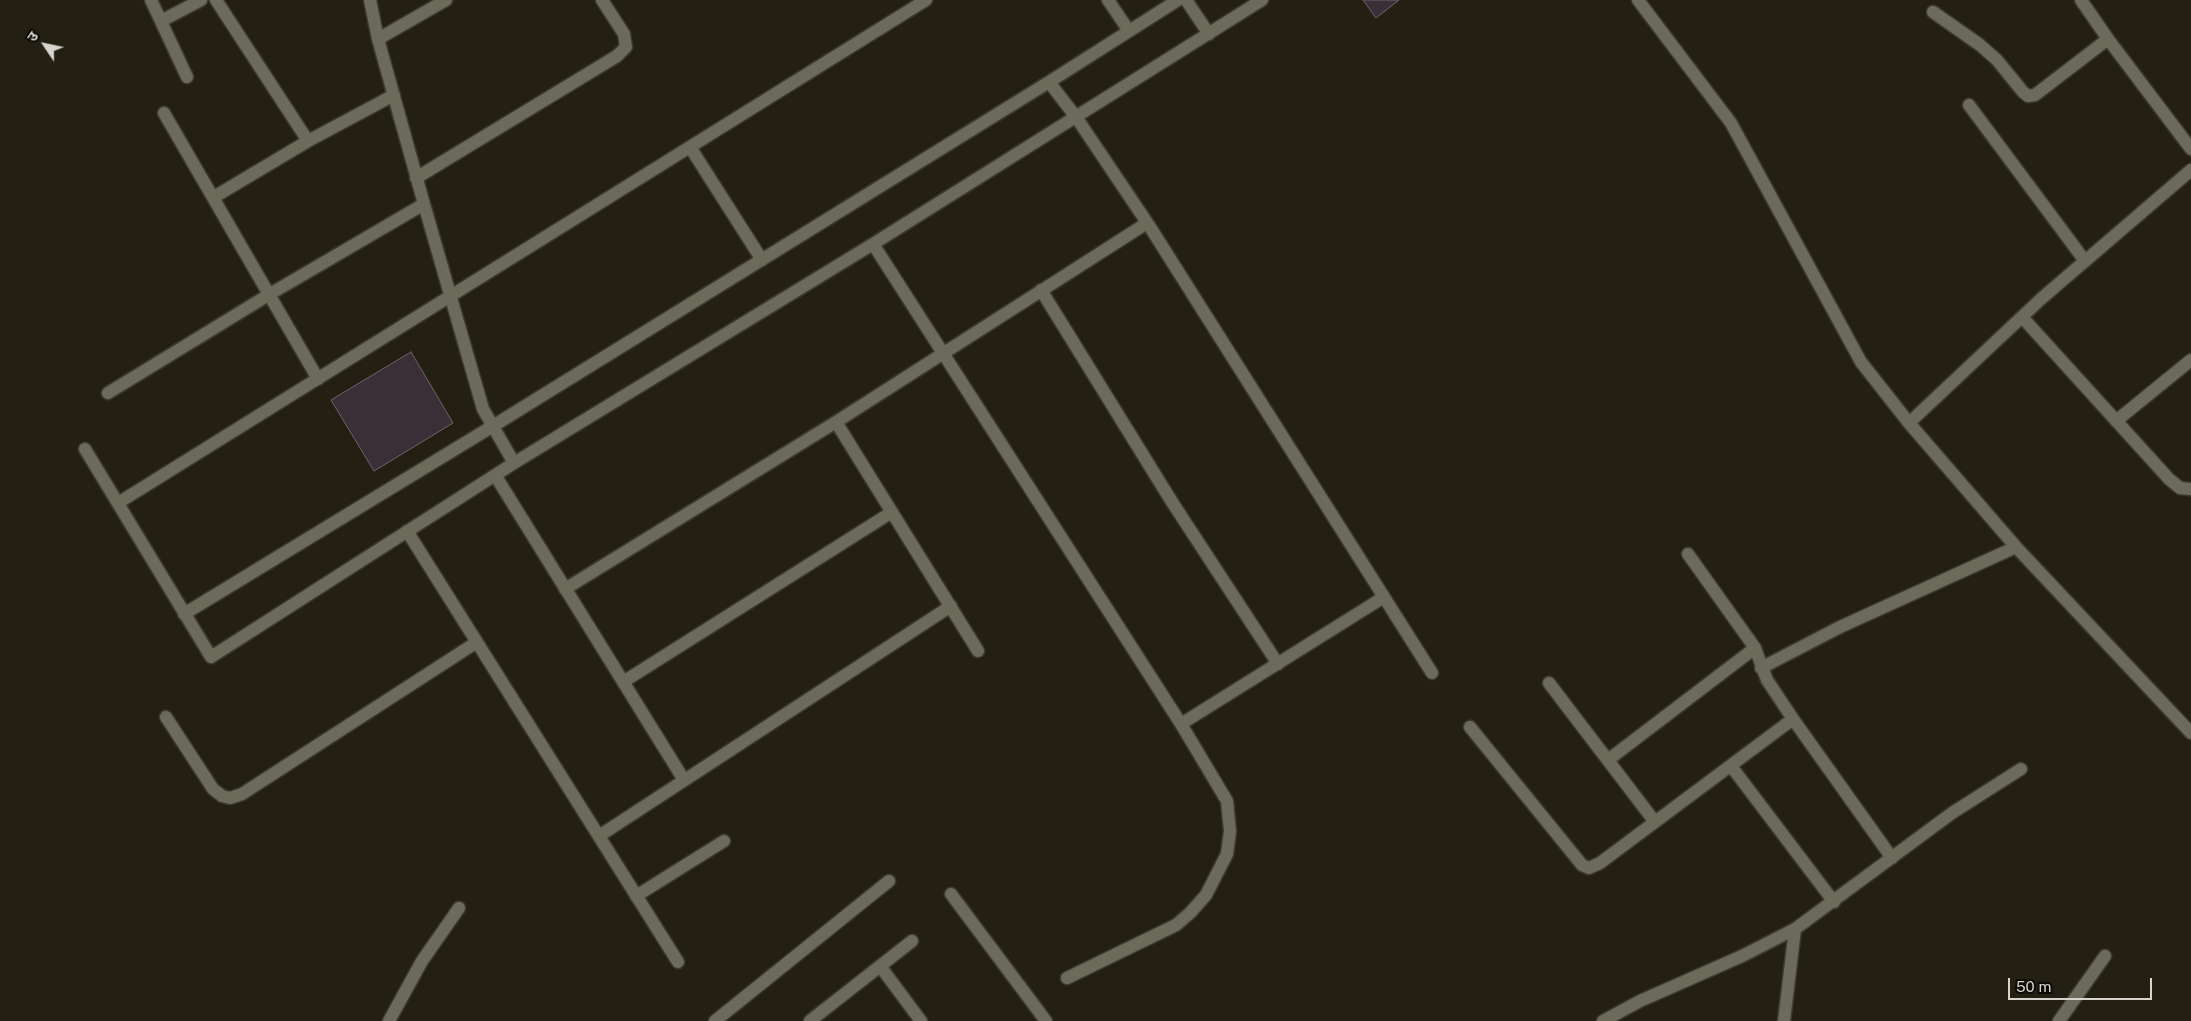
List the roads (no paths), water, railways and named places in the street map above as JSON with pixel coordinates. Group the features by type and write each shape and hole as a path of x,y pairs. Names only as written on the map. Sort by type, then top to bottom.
{"street":[{"path":"151,0 187,77"},
{"path":"161,21 201,0"},
{"path":"216,0 308,141"},
{"path":"370,0 378,39 416,178 483,409 514,463"},
{"path":"378,39 446,0"},
{"path":"416,178 617,56 626,47 624,34 602,0"},
{"path":"118,503 926,0"},
{"path":"1108,0 1129,31"},
{"path":"184,614 762,260 1178,0"},
{"path":"1186,0 1209,34"},
{"path":"85,449 211,657 494,475 872,244 1262,0"},
{"path":"1638,0 1730,123 1861,362 1909,423 2016,547 2191,733"},
{"path":"2081,0 2191,149"},
{"path":"1933,12 1980,45 1997,60 2022,92 2028,96 2035,95 2108,39"},
{"path":"1049,82 1076,117 1147,222 1432,673"},
{"path":"214,198 308,141 394,95"},
{"path":"1969,105 2085,261"},
{"path":"164,113 318,379"},
{"path":"690,147 762,260"},
{"path":"1909,423 2022,317 2191,170"},
{"path":"108,393 270,294 424,204"},
{"path":"565,588 836,422 1147,222"},
{"path":"872,244 944,352 1100,601 1181,724 1227,802 1230,831 1227,854 1220,871 1206,895 1176,924 1067,978"},
{"path":"1041,290 1172,502 1278,664"},
{"path":"2022,317 2169,479 2180,488 2191,489"},
{"path":"2116,420 2191,360"},
{"path":"836,422 978,652"},
{"path":"494,475 684,780"},
{"path":"623,682 892,512"},
{"path":"407,531 678,962"},
{"path":"1761,668 1848,623 2016,547"},
{"path":"1688,554 1755,648 1767,680 1792,719 1892,858"},
{"path":"1181,724 1384,597"},
{"path":"599,836 950,606"},
{"path":"166,717 213,789 222,796 230,798 242,794 477,642"},
{"path":"1608,760 1755,648"},
{"path":"1549,683 1655,822"},
{"path":"1470,727 1582,865 1589,868 1600,863 1792,719"},
{"path":"1731,766 1834,902"},
{"path":"1603,1021 1640,1001 1742,956 1795,929 1952,813 2021,769"},
{"path":"636,896 724,841"},
{"path":"715,1021 888,881"},
{"path":"951,894 1046,1021"},
{"path":"389,1021 422,961 459,908"},
{"path":"1784,1021 1795,929"},
{"path":"810,1021 912,941"},
{"path":"2059,1021 2105,956"},
{"path":"880,966 921,1021"}]}
